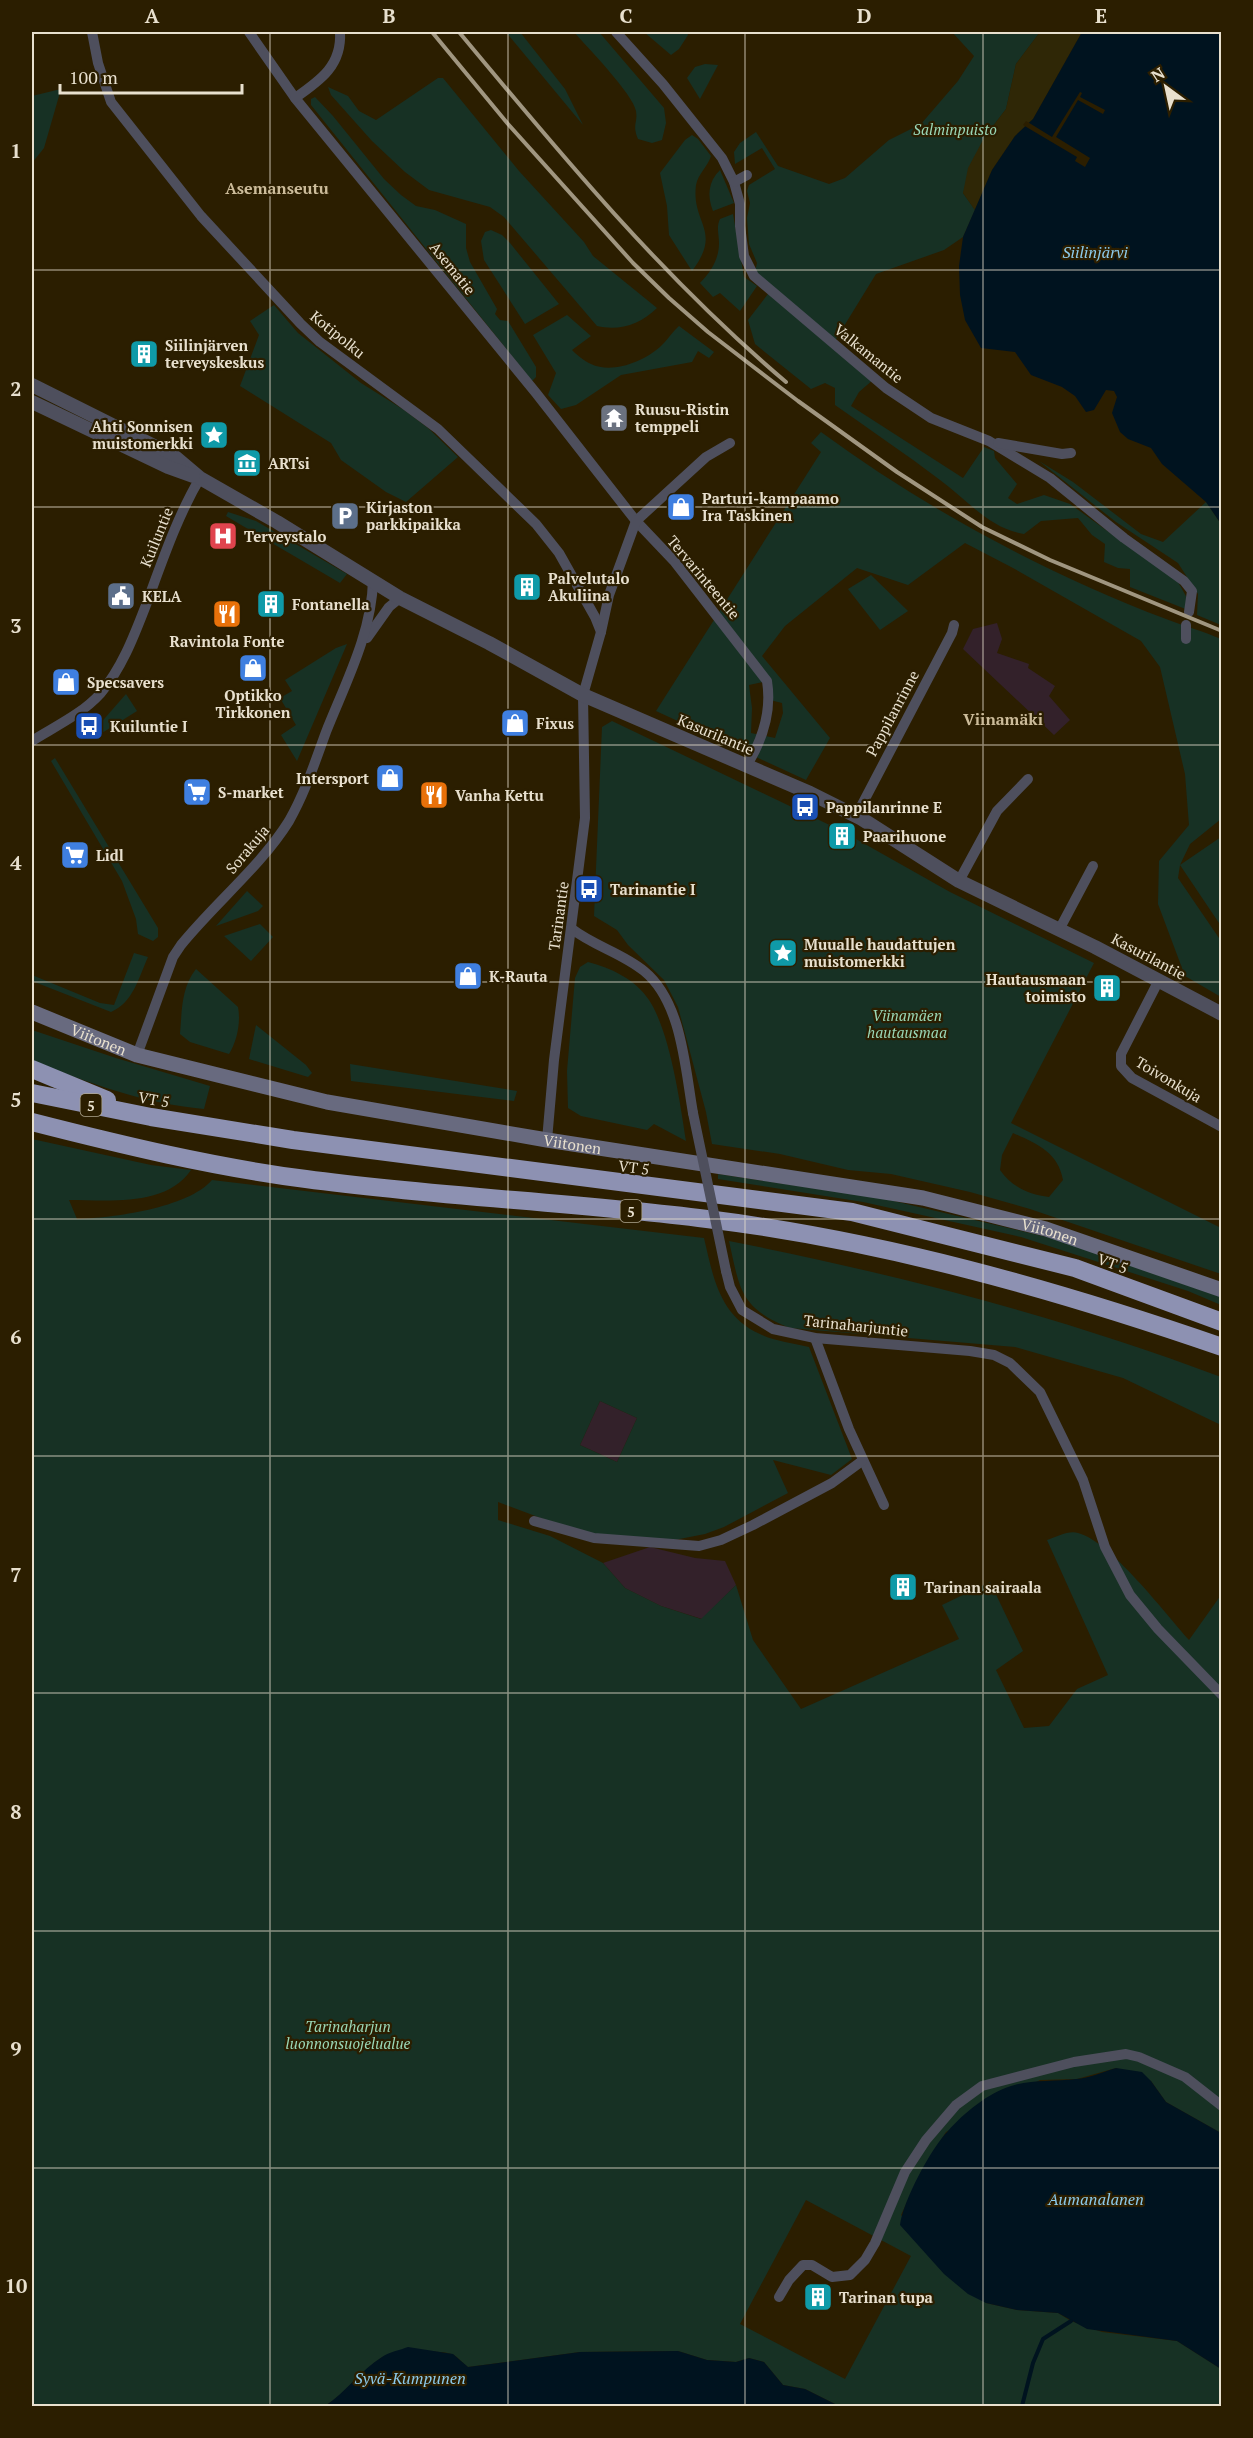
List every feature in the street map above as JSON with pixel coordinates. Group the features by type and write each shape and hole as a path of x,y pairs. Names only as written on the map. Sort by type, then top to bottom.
{"highway":[{"path":"32,1069 151,1117"},
{"name":"VT 5","path":"32,1093 151,1117 293,1140 852,1212 1076,1268 1221,1322"},
{"name":"5","path":"32,1122 198,1161 307,1179 708,1219 849,1241 950,1264 1119,1311 1221,1347"}],"main road":[{"name":"Viitonen","path":"32,1012 137,1056 327,1102 547,1140 923,1198 1046,1229 1221,1290"}],"street":[{"name":"Kotipolku","path":"93,32 98,63 111,102 201,216 320,342 438,429 536,524 559,553 595,617 601,633"},
{"name":"Asematie","path":"249,32 296,99 536,393 636,521"},
{"path":"296,99 314,85 338,57 340,32"},
{"name":"Valkamantie","path":"616,32 722,158 734,182 740,204 744,256 753,276 886,388 931,418 989,441 1050,477 1124,538 1184,581 1192,591 1189,612"},
{"path":"734,182 747,175"},
{"name":"Kasurilantie","path":"32,385 174,456 200,478"},
{"name":"Kasurilantie","path":"32,402 168,467 200,478 278,522 400,598 489,643 583,695 810,793 856,816 959,881 1159,980 1221,1014"},
{"path":"989,441 1062,454 1071,453"},
{"path":"636,521 706,458 730,443"},
{"name":"Kuiluntie","path":"32,741 77,713 98,696 115,674 132,641 187,500 200,478"},
{"name":"Tarinantie","path":"547,1140 554,1060 585,818 583,695 601,633 609,595 636,521"},
{"name":"Tervarinteentie","path":"636,521 674,561 767,681 770,700 759,745 747,765"},
{"name":"Sorakuja","path":"137,1056 173,957 191,933 246,874 289,820 360,648 370,614 373,580"},
{"name":"Sorakuja","path":"360,648 380,618 400,598"},
{"name":"Pappilanrinne","path":"856,816 952,633 954,625"},
{"path":"1186,625 1186,639"},
{"path":"959,881 997,811 1028,780"},
{"path":"1059,930 1093,866"},
{"name":"Tarinaharjuntie","path":"572,929 644,971 663,994 679,1039 726,1270 736,1300 749,1316 773,1329 815,1338 970,1351 994,1355 1017,1368 1040,1392 1083,1480 1105,1547 1130,1595 1158,1629 1221,1695"},
{"name":"Toivonkuja","path":"1159,980 1121,1054 1121,1066 1132,1078 1221,1127"},
{"path":"815,1338 862,1461 884,1505"},
{"path":"534,1521 594,1538 699,1546 722,1540 753,1525 832,1483 862,1461"},
{"path":"780,2297 789,2280 802,2265 812,2265 832,2277 850,2275 865,2260 875,2243 905,2172 926,2140 956,2105 982,2086 1074,2062 1126,2054 1139,2057 1185,2077 1221,2106"}],"shaded area":[{"path":"997,623 1002,639 997,653 1029,664 1028,668 1055,686 1049,696 1070,720 1054,735 963,649 973,629"},
{"path":"600,1401 637,1418 617,1462 580,1445"},
{"path":"650,1547 695,1558 725,1561 736,1585 702,1619 661,1606 625,1588 603,1563"}],"green space":[{"path":"506,32 520,32 565,89 583,125"},
{"path":"574,32 599,32 664,108 666,123 662,140 652,143 638,139 635,130 636,111 633,103 599,59"},
{"path":"644,32 687,32 688,35 679,49 671,55"},
{"name":"Salminpuisto","path":"952,32 1040,32 1016,64 1006,109 984,138 963,193 975,210 963,237 944,250 876,274 833,344 874,379 859,392 851,406 963,478 984,447 994,451 995,458 1017,484 1008,498 1017,504 1044,495 1070,504 1178,582 1187,598 1188,610 1130,587 1130,569 1118,568 1104,562 1105,544 1092,535 1078,518 1041,521 1024,534 989,520 927,470 835,405 835,388 825,383 811,389 755,344 748,320 771,290 754,276 757,263 749,244 747,218 750,203 747,191 749,185 775,169 762,148 735,164 734,152 740,143 756,132 778,166 829,184 845,178 889,140 921,124 958,81 974,56"},
{"path":"705,64 718,65 700,99 687,78 695,67"},
{"path":"438,78 443,78 519,171 584,242 593,256 657,308 644,319 629,325 613,328 597,326 504,217 490,207 429,190 405,172 372,141 331,95 328,87 348,96 359,111 376,120"},
{"path":"61,89 44,148 32,163 32,96"},
{"path":"315,97 384,179 401,195 416,206 435,210 466,224 466,248 470,262 497,309 495,314 500,320 508,321 536,367 536,377 532,381 311,105 311,99"},
{"path":"692,135 711,156 696,185 698,209 706,236 701,257 692,271 669,235 667,206 660,173 685,140"},
{"path":"720,170 734,203 713,211 710,189 713,179"},
{"path":"733,214 744,277 757,286 740,311 720,293 713,297 700,283 711,270 718,254 720,219"},
{"path":"491,230 502,235 510,243 559,304 525,324 484,260 481,241 485,232"},
{"path":"274,305 298,333 361,383 428,428 458,457 406,502 386,492 341,460 331,443 240,386 259,335 250,321"},
{"path":"567,315 591,336 572,350 578,356 599,367 618,367 636,362 660,347 679,326 714,352 709,358 698,351 692,362 621,375 576,405 561,409 548,395 556,373 533,335"},
{"path":"821,432 902,487 987,537 1120,601 1221,639 1221,819 1190,844 1180,865 1178,878 1221,941 1221,997 1185,976 1158,904 1159,861 1189,825 1185,774 1160,667 1141,641 965,543 908,585 857,568 785,626 762,656 830,738 806,780 656,711 821,452 811,443","holes":["767,681 770,700 782,703 783,713 775,738 751,733 752,708 749,685"]},
{"path":"1039,461 1073,482 1141,534 1163,542 1206,502 1221,524 1221,625 1197,615 1198,594 1178,563 1116,522"},
{"path":"228,512 256,521 347,574 340,583 226,516"},
{"path":"871,575 908,611 880,630 848,589"},
{"path":"347,644 297,761 281,735 296,725 280,698 292,691 285,680 336,648"},
{"path":"126,694 137,711 102,733 98,726"},
{"name":"Viinamäen hautausmaa","path":"612,721 840,830 950,892 1094,963 1011,1123 1221,1228 1221,1274 1030,1209 970,1192 891,1174 848,1170 780,1154 712,1144 706,1112 678,1007 664,980 628,945 617,930 594,916 602,727","holes":["1013,1133 1038,1145 1056,1162 1063,1180 1049,1197 1022,1189 1000,1170 1002,1155"]},
{"path":"55,758 158,928 158,937 153,941 138,934 136,919 122,881 51,761"},
{"path":"1221,837 1221,926 1180,865"},
{"path":"247,891 263,906 258,911 216,926"},
{"path":"260,924 273,937 251,961 224,936"},
{"path":"134,953 148,957 130,996 119,1008 111,1012 32,981 32,975 100,1003 114,1005"},
{"path":"588,962 622,975 637,986 649,1000 663,1030 668,1048 686,1141 654,1124 647,1130 581,1116 568,1108 567,1071 575,978 580,967"},
{"path":"196,969 238,1007 238,1031 229,1054 190,1042 180,1034 185,992"},
{"path":"256,1025 306,1065 312,1073 308,1077 249,1059"},
{"path":"32,1030 210,1086 204,1109 138,1097 32,1061"},
{"path":"350,1064 517,1091 514,1101 351,1081"},
{"name":"Tarinaharjun luonnonsuojelualue","path":"32,1139 151,1165 191,1170 180,1182 152,1196 119,1200 69,1200 77,1219 149,1210 186,1198 201,1190 212,1180 704,1238 720,1294 735,1317 765,1336 809,1347 852,1459 831,1475 773,1460 788,1493 724,1527 705,1534 659,1543 594,1538 498,1502 498,1520 550,1536 603,1563 625,1588 661,1606 701,1619 736,1585 753,1640 801,1709 959,1639 942,1605 990,1582 1023,1651 996,1670 1024,1728 1049,1726 1077,1689 1108,1675 1047,1540 1067,1533 1078,1533 1091,1539 1121,1563 1189,1640 1221,1595 1221,2133 1166,2102 1151,2081 1116,2068 1077,2079 1040,2080 946,2132 921,2172 901,2215 986,2303 1017,2310 1058,2313 1071,2321 1102,2332 1177,2341 1221,2369 1221,2406 839,2406 805,2389 783,2385 764,2362 749,2358 736,2362 707,2360 678,2351 580,2352 468,2367 454,2355 429,2351 405,2352 381,2358 325,2406 32,2406","holes":["600,1401 637,1418 617,1462 580,1445","806,2200 911,2256 845,2379 740,2324"]},
{"path":"718,1174 885,1199 1051,1238 1221,1297 1221,1305 1188,1291 1021,1237 863,1202 718,1179"},
{"path":"729,1241 854,1268 978,1299 1101,1335 1221,1377 1221,1425 1123,1378 1015,1347 790,1328 773,1321 752,1305 740,1285"}],"sand":[{"path":"1040,32 1082,32 1033,119 1015,136 992,170 975,210 963,193 968,168 984,138 1006,109 1016,64"}],"water":[{"name":"Siilinjärvi","path":"1082,32 1221,32 1221,524 1206,502 1162,464 1151,448 1128,439 1120,432 1112,413 1117,397 1114,391 1106,390 1094,410 1086,412 1075,396 1062,387 1031,375 1015,352 981,348 965,320 960,295 959,266 963,237 992,170 1015,136 1033,119"},
{"name":"Aumanalanen","path":"1116,2068 1142,2072 1166,2102 1221,2133 1221,2369 1177,2341 1087,2329 1058,2313 1017,2310 986,2303 968,2294 944,2274 900,2225 912,2189 934,2149 954,2124 977,2104 1002,2089 1019,2084 1081,2078"},
{"name":"Syvä-Kumpunen","path":"408,2347 453,2354 468,2367 580,2352 678,2351 707,2360 736,2362 749,2358 764,2362 783,2385 805,2389 839,2406 325,2406 374,2363 388,2354"}],"pier":[{"path":"1080,92 1082,93 1080,97 1105,110 1103,114 1078,100 1056,137 1090,158 1085,167 1075,161 1077,157 1023,125 1026,121 1052,137"}],"waterway":[{"path":"1022,2406 1033,2363 1043,2339 1071,2321"}],"railway":[{"path":"432,32 508,124 633,263 708,332 798,401 897,472 982,527 1050,560 1222,631"},
{"path":"459,32 575,169 655,258 697,301 786,382"}],"place":[{"name":"Siilinjärven terveyskeskus","path":"144,354"},
{"name":"Ruusu-Ristin temppeli","path":"614,418"},
{"name":"Ahti Sonnisen muistomerkki","path":"214,435"},
{"name":"ARTsi","path":"247,463"},
{"name":"Parturi-kampaamo Ira Taskinen","path":"681,507"},
{"name":"Kirjaston parkkipaikka","path":"345,516"},
{"name":"Terveystalo","path":"223,536"},
{"name":"Palvelutalo Akuliina","path":"527,587"},
{"name":"KELA","path":"121,596"},
{"name":"Fontanella","path":"271,604"},
{"name":"Ravintola Fonte","path":"227,614"},
{"name":"Optikko Tirkkonen","path":"253,668"},
{"name":"Specsavers","path":"66,682"},
{"name":"Fixus","path":"515,723"},
{"name":"Kuiluntie I","path":"89,726"},
{"name":"Intersport","path":"390,778"},
{"name":"S-market","path":"197,792"},
{"name":"Vanha Kettu","path":"434,795"},
{"name":"Pappilanrinne E","path":"805,807"},
{"name":"Paarihuone","path":"842,836"},
{"name":"Lidl","path":"75,855"},
{"name":"Tarinantie I","path":"589,889"},
{"name":"Muualle haudattujen muistomerkki","path":"783,953"},
{"name":"K-Rauta","path":"468,976"},
{"name":"Hautausmaan toimisto","path":"1107,988"},
{"name":"Tarinan sairaala","path":"903,1587"},
{"name":"Tarinan tupa","path":"818,2297"}],"district":[{"name":"Asemanseutu","path":"277,188"},
{"name":"Viinamäki","path":"1003,719"}]}
